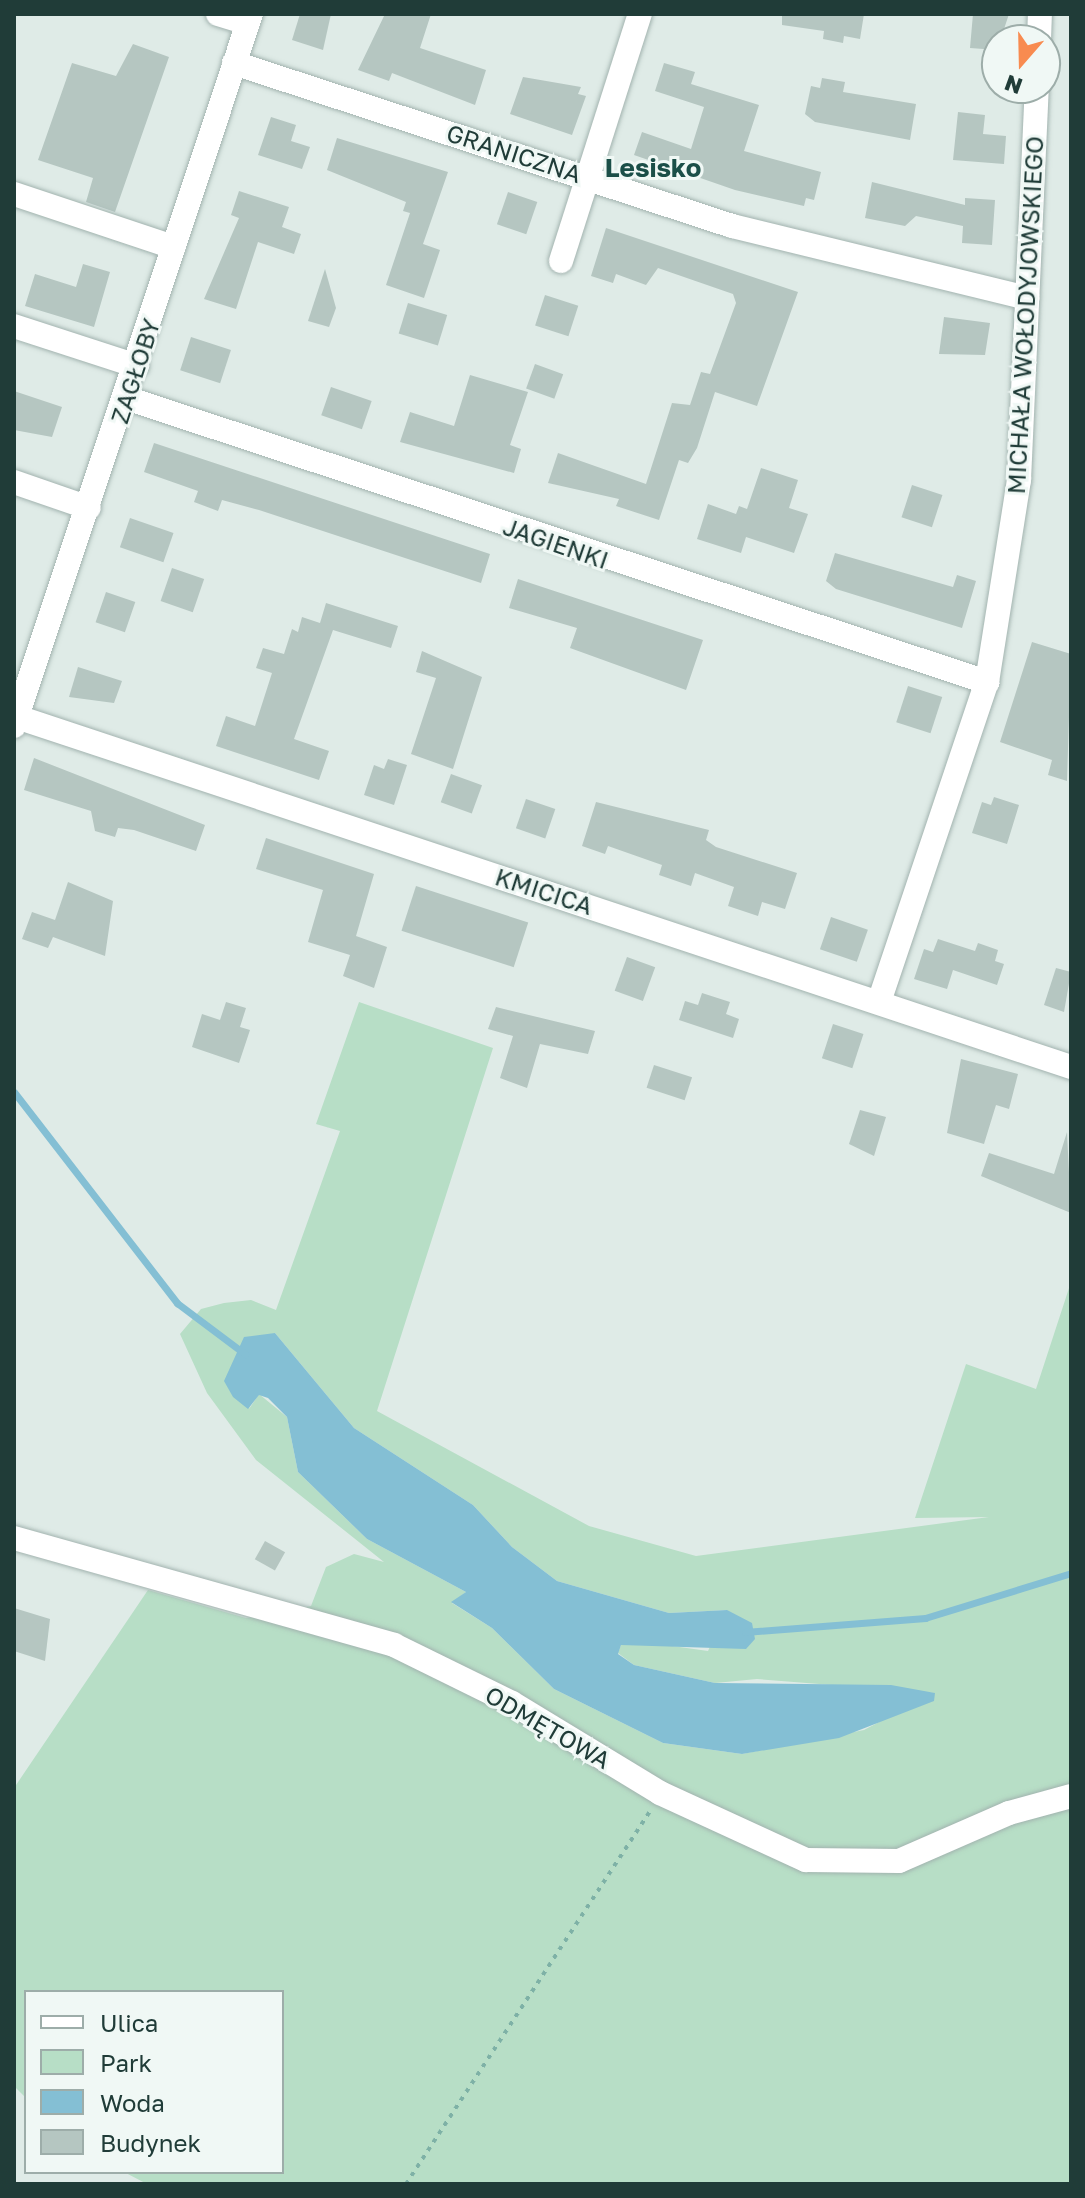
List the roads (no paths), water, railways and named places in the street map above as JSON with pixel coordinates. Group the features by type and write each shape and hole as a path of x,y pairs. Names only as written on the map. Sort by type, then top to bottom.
{"street":[{"path":"218,14 249,19"},
{"path":"561,261 640,14"},
{"name":"ZAGŁOBY","path":"16,722 137,366 249,19"},
{"name":"GRANICZNA","path":"234,63 732,226 1027,298"},
{"name":"MICHAŁA WOŁODYJOWSKIEGO","path":"879,1002 987,682 1019,480 1036,104"},
{"path":"14,194 173,247"},
{"path":"14,326 137,366"},
{"name":"JAGIENKI","path":"126,398 987,682"},
{"path":"14,482 89,508"},
{"name":"KMICICA","path":"16,722 1071,1067"},
{"name":"ODMĘTOWA","path":"14,1538 394,1645 512,1703 660,1793 756,1842 806,1860 853,1865 899,1861 1009,1813 1071,1796"}],"water":[{"path":"275,1333 354,1428 473,1505 512,1547 557,1581 669,1613 727,1610 752,1623 755,1639 746,1649 621,1645 618,1654 634,1665 715,1683 891,1685 935,1693 934,1701 839,1738 742,1754 663,1743 554,1689 492,1628 451,1602 466,1592 367,1539 298,1472 287,1417 268,1398 259,1395 248,1409 233,1397 224,1381 244,1337"}],"waterway":[{"path":"14,1092 177,1303 245,1354"},
{"path":"745,1632 925,1618 1071,1573"}],"district":[{"name":"Lesisko","path":"653,168"}]}
